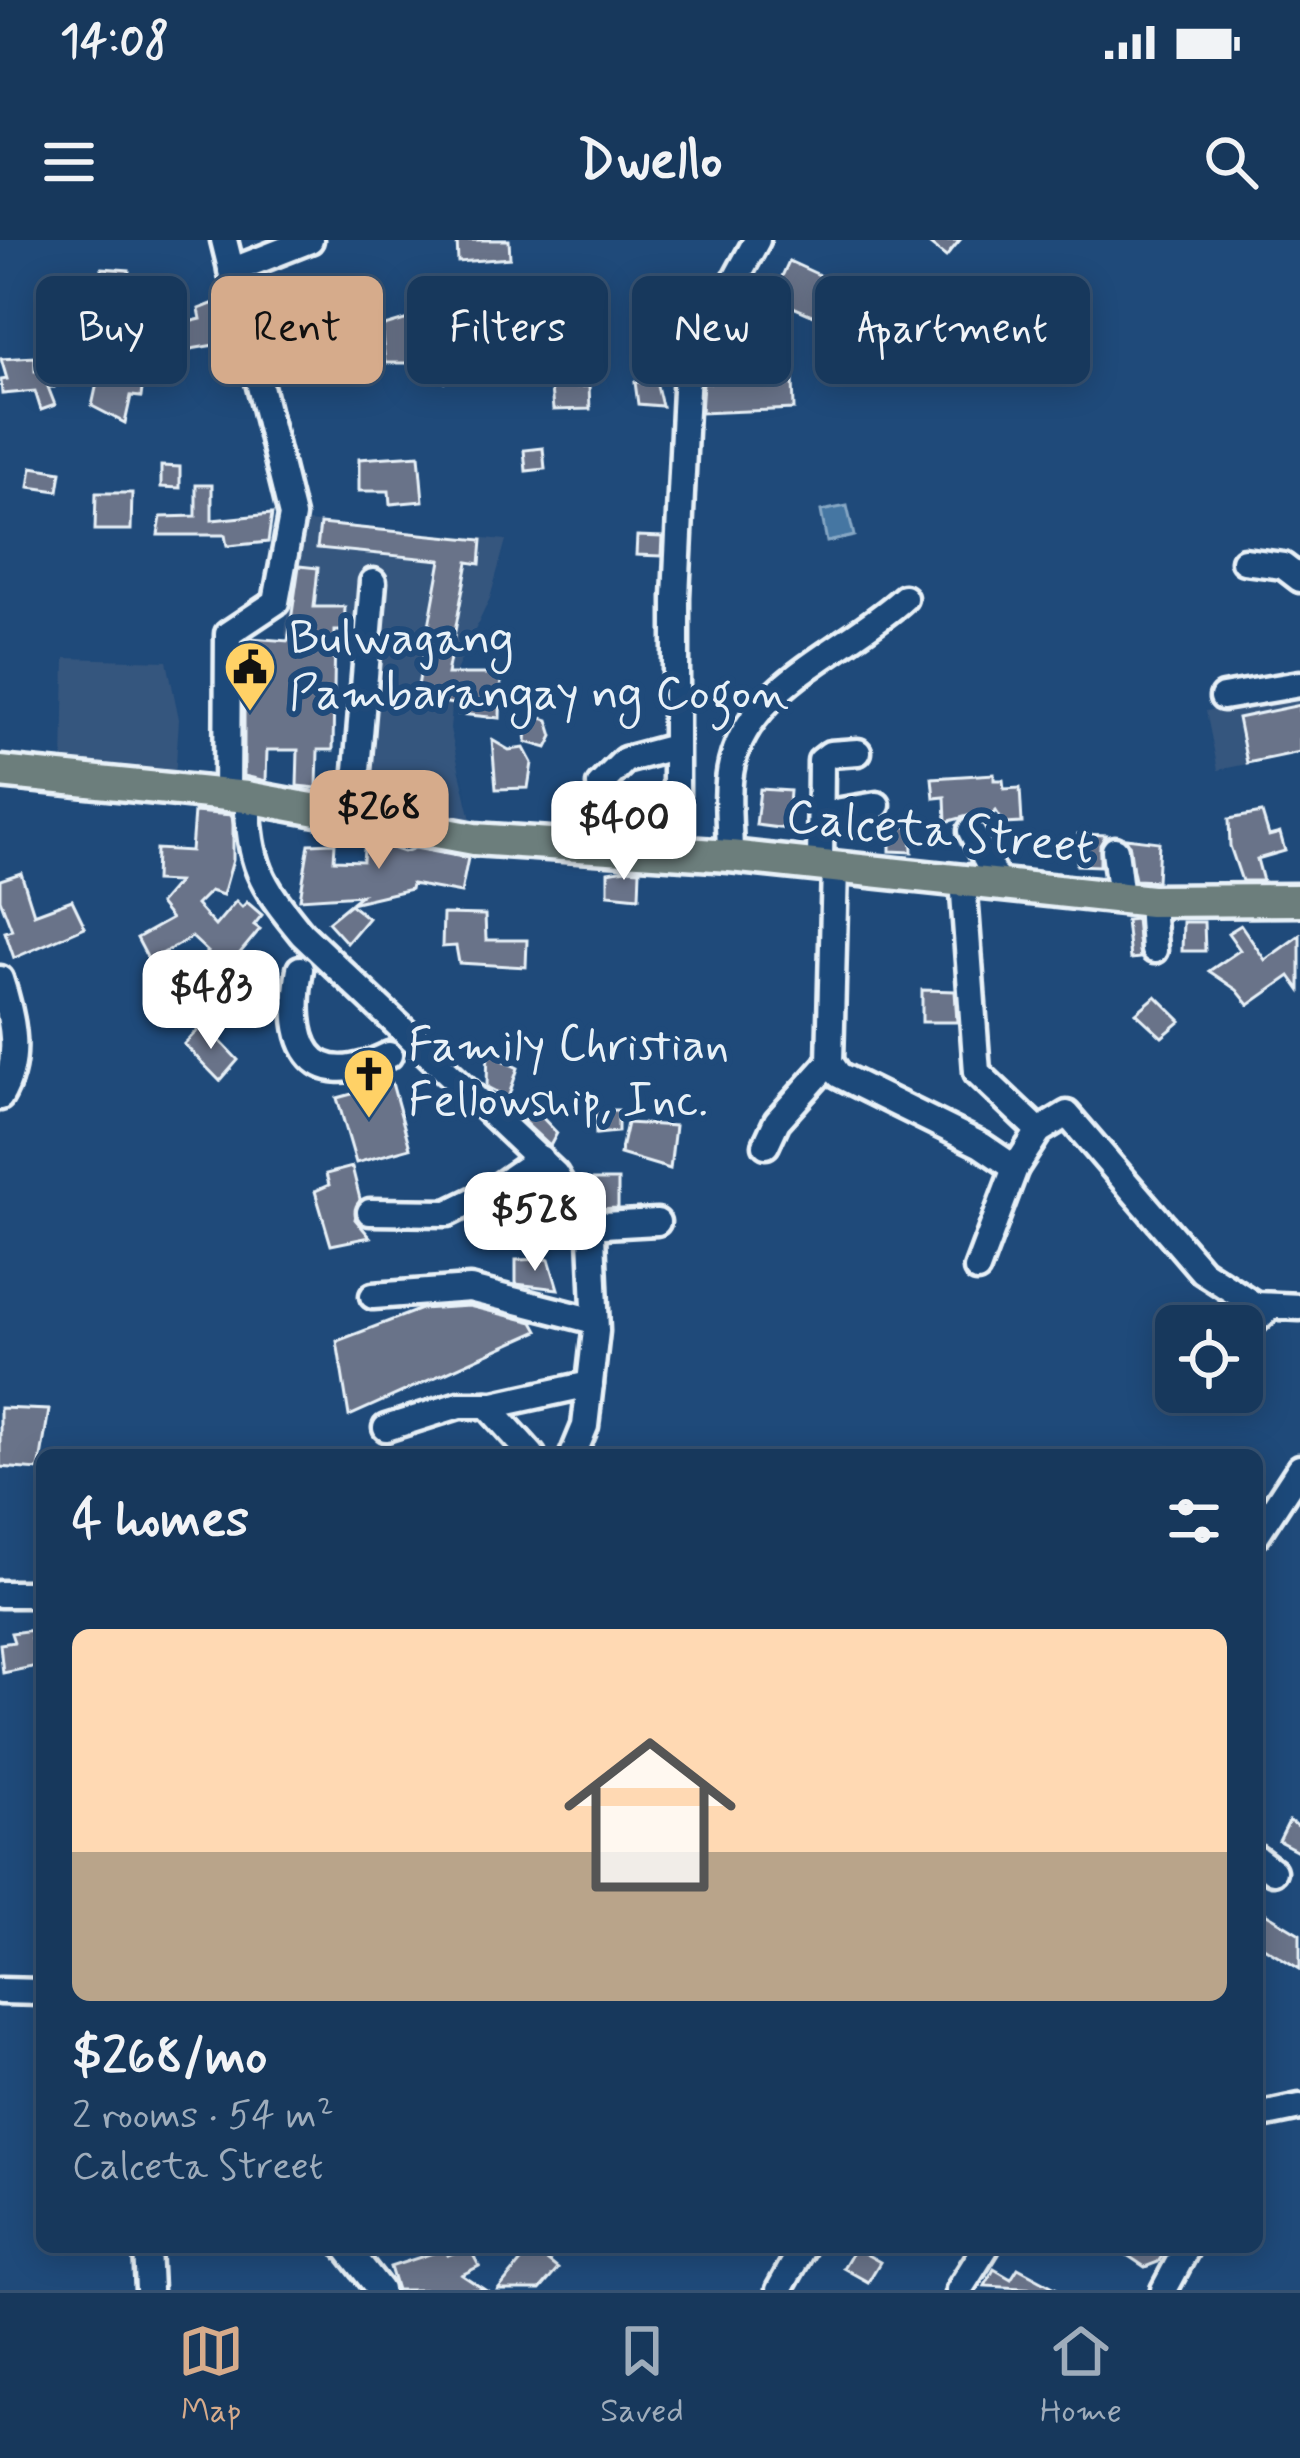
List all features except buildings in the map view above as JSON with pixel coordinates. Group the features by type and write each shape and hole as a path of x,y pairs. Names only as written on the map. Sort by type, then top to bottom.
{"main road":[{"name":"Calceta Street","path":"0,772 237,796 474,838 730,856 1136,899 1300,900"}],"street":[{"path":"224,240 292,516 276,602 228,634 237,796 250,861 276,902 335,966 555,1174 592,1236 595,1321 585,1426 575,1449"},
{"path":"231,271 310,240"},
{"path":"676,852 674,747 687,369 757,240"},
{"path":"1244,561 1283,566 1300,579"},
{"path":"353,817 373,582"},
{"path":"730,856 730,769 748,728 792,680 904,598"},
{"path":"1223,697 1300,684"},
{"path":"600,785 625,760 674,747"},
{"path":"766,1145 777,1121 830,1062 821,761 858,752"},
{"path":"823,814 877,805"},
{"path":"971,831 999,885"},
{"path":"1114,850 1154,950"},
{"path":"963,880 977,1072 1039,1131"},
{"path":"300,969 292,1012 295,1033 309,1055 341,1067 370,1064 388,1055"},
{"path":"0,979 14,1047 11,1079 0,1097"},
{"path":"830,1062 855,1087 981,1144 1015,1168"},
{"path":"977,1269 1015,1168 1039,1131 1058,1115 1076,1120 1202,1271 1268,1309 1300,1307"},
{"path":"370,1212 448,1213 491,1192 540,1158"},
{"path":"586,1226 657,1222"},
{"path":"373,1296 470,1288 595,1321"},
{"path":"1263,1314 1268,1309"},
{"path":"386,1428 459,1405 488,1405 590,1384"},
{"path":"488,1405 527,1449"},
{"path":"1263,1525 1300,1468"},
{"path":"0,1594 36,1594"},
{"path":"0,1991 36,1992"},
{"path":"1263,2115 1300,2107"},
{"path":"147,2253 149,2290"},
{"path":"351,2253 380,2290"},
{"path":"779,2290 800,2253"},
{"path":"959,2290 982,2253"},
{"path":"1164,2290 1184,2253"}],"shaded area":[{"path":"847,506 854,536 827,542 821,511"},
{"path":"296,521 506,540 490,598 455,673 450,729 472,824 347,804 359,639 285,636"},
{"path":"65,658 167,661 179,719 175,778 63,769"},
{"path":"1300,695 1300,753 1218,770 1206,711"}],"place":[{"name":"Bulwagang Pambarangay ng Cogon","path":"250,713"},
{"name":"Family Christian Fellowship, Inc.","path":"369,1120"}]}
